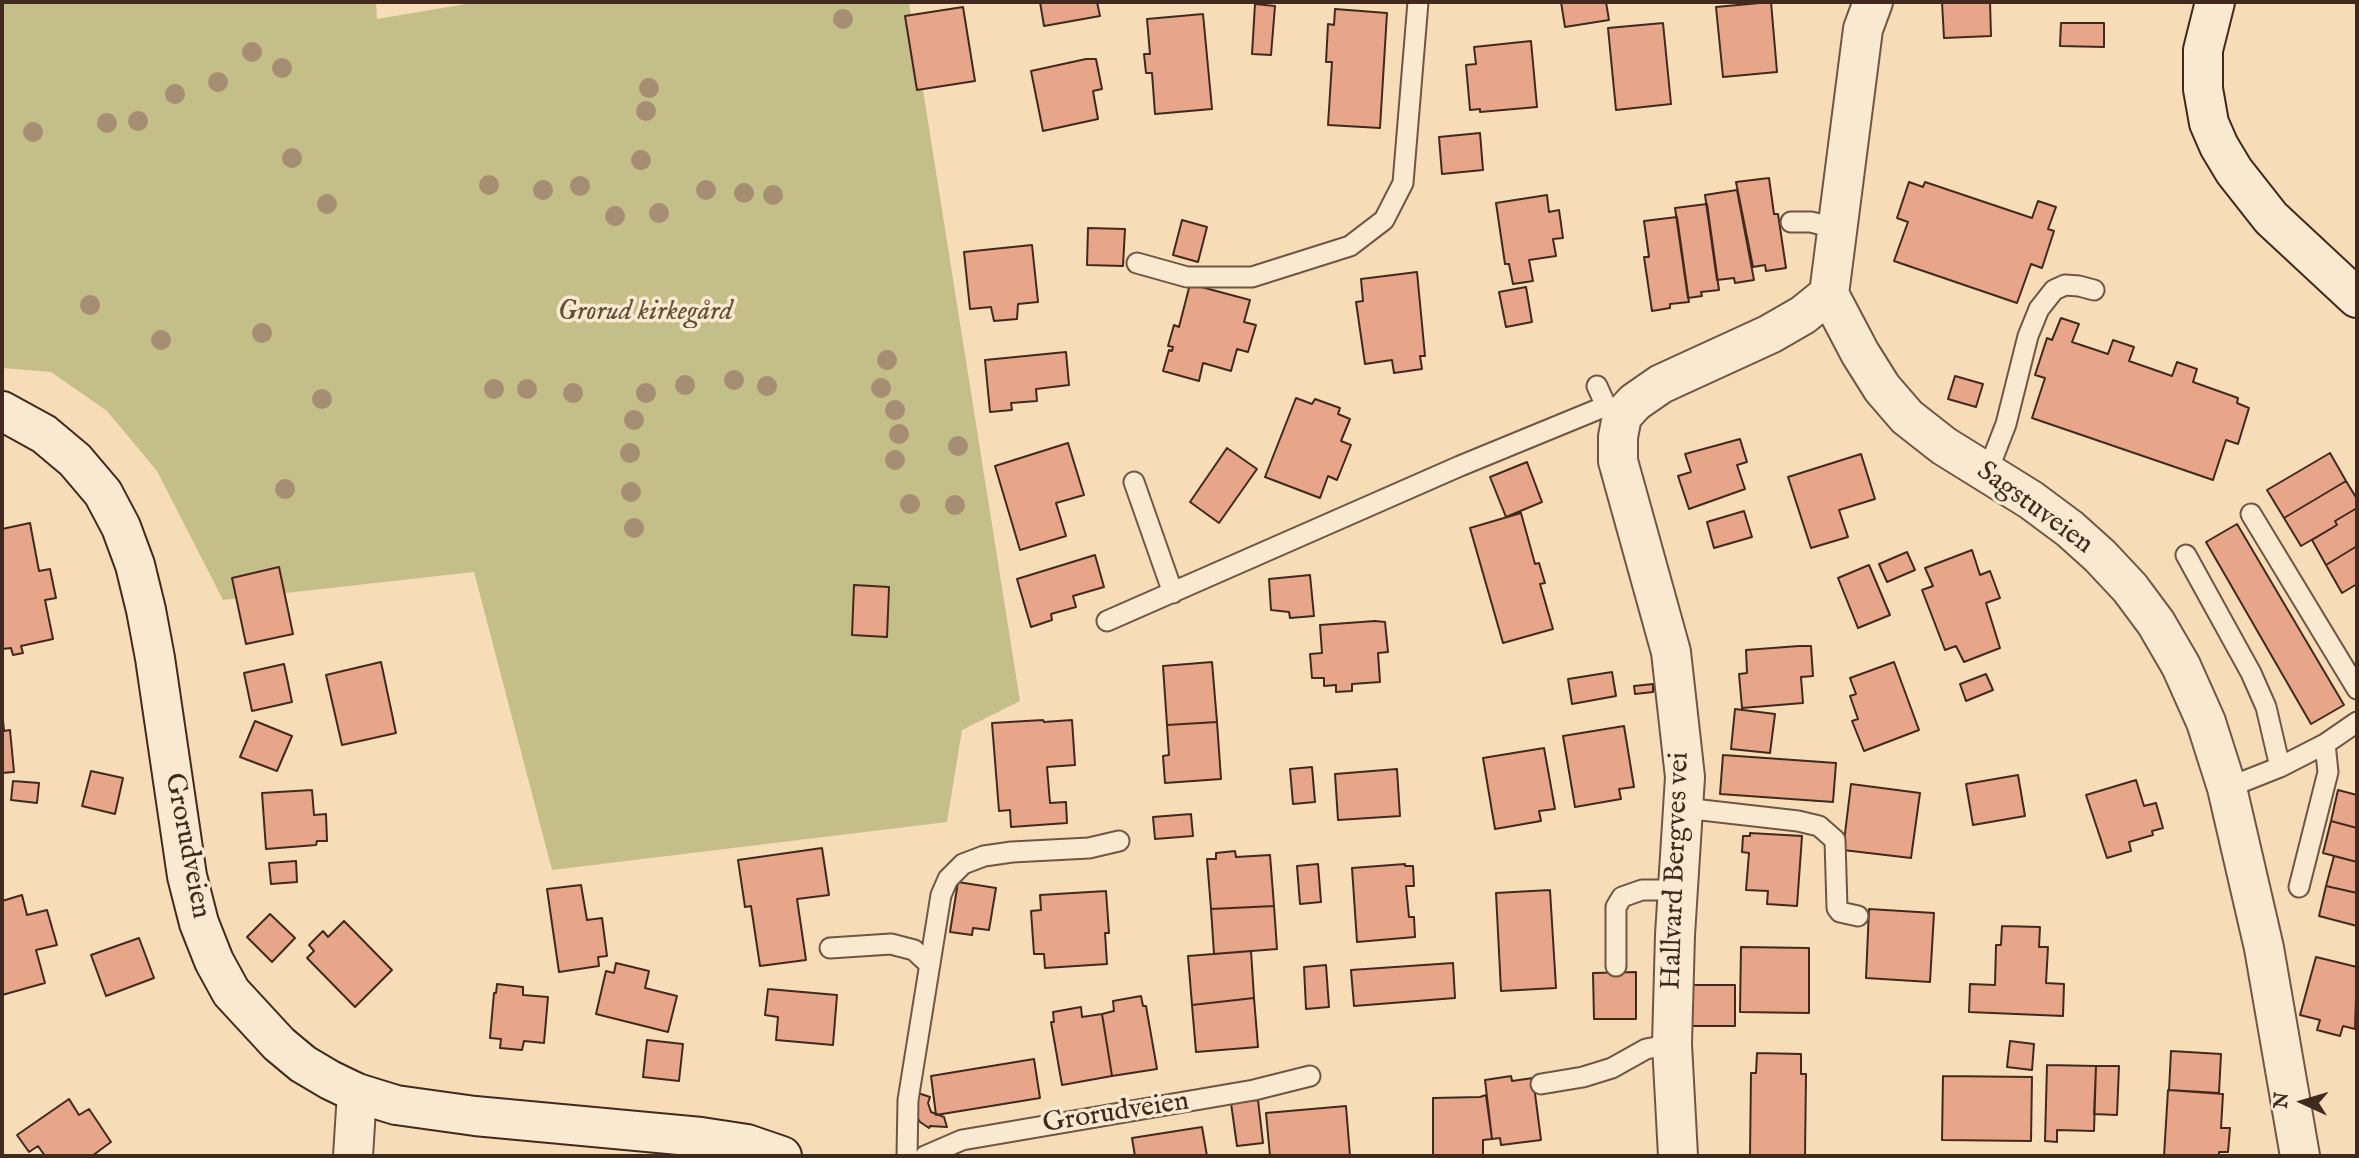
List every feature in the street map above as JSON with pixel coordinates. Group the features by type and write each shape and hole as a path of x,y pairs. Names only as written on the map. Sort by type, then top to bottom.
{"street":[{"path":"1614,411 1635,402 1661,384 1770,334 1803,315 1829,294 1863,29 1873,2"},
{"path":"2215,2 2203,50 2203,89 2209,123 2219,146 2234,171 2271,218 2357,298"},
{"name":"Sagstuveien","path":"1829,294 1860,354 1882,388 1908,416 1944,446 2031,500 2100,556 2130,588 2156,623 2181,666 2206,722 2227,788 2264,948 2300,1156"},
{"name":"Grorudveien","path":"2,411 44,434 75,460 103,493 121,527 135,565 155,658 187,876 199,923 214,961 231,992 279,1044 303,1064 357,1093 396,1105 431,1111 701,1137 747,1144 782,1156"},
{"name":"Hallvard Bergves vei","path":"1614,411 1618,461 1671,652 1685,777 1677,890 1672,1044 1678,1156"},
{"path":"353,1156 357,1093"}],"lane":[{"path":"1137,263 1187,277 1252,277 1350,246 1384,220 1402,183 1418,2"},
{"path":"1791,222 1811,222 1838,229"},
{"path":"1987,473 2006,424 2028,336 2039,309 2054,290 2066,285 2094,290"},
{"path":"1107,621 1460,466 1614,411 1597,386"},
{"path":"1133,482 1173,593"},
{"path":"2251,514 2357,689"},
{"path":"2186,555 2251,673 2266,707 2280,767"},
{"path":"2227,788 2280,767 2325,744 2357,722"},
{"path":"2299,887 2329,772 2325,744"},
{"path":"1684,808 1798,821 1819,826 1835,840 1837,908 1840,912 1858,916"},
{"path":"907,1156 908,1100 941,895 948,879 963,864 984,856 1089,848 1119,841"},
{"path":"1616,965 1616,907 1622,897 1642,890 1677,890"},
{"path":"830,948 891,944 914,950 930,965"},
{"path":"1541,1084 1593,1074 1612,1068 1646,1048 1672,1044"},
{"name":"Grorudveien","path":"925,1156 962,1140 1241,1093 1310,1076"}],"green space":[{"name":"Grorud kirkegård","path":"2,2 376,2 377,19 478,2 909,2 1020,701 962,730 947,822 552,870 474,572 223,600 157,471 107,411 51,372 2,368"}],"building":[{"path":"1040,2 1097,2 1100,16 1044,26"},
{"path":"1561,2 1606,2 1609,20 1565,27"},
{"path":"1771,2 1777,72 1723,77 1716,7"},
{"path":"1942,2 1990,2 1991,36 1944,38"},
{"path":"1255,4 1275,6 1271,55 1252,54"},
{"path":"963,7 975,81 917,90 905,16"},
{"path":"1335,9 1387,13 1380,128 1328,125 1332,62 1326,62 1328,24 1334,25"},
{"path":"1203,14 1212,109 1155,114 1152,73 1146,73 1144,54 1150,54 1147,19"},
{"path":"1663,23 1671,104 1616,110 1608,28"},
{"path":"2061,23 2104,23 2104,47 2060,46"},
{"path":"1531,41 1537,107 1480,112 1480,109 1470,110 1466,65 1476,64 1474,47"},
{"path":"1096,59 1102,89 1093,91 1098,119 1043,131 1031,71"},
{"path":"1480,133 1483,170 1442,174 1439,137"},
{"path":"1769,178 1774,214 1778,214 1786,268 1766,271 1765,265 1753,267 1736,182"},
{"path":"1909,182 1923,187 1925,182 2032,218 2038,201 2056,207 2048,229 2054,231 2042,268 2031,264 2017,303 1894,261 1908,222 1897,218"},
{"path":"1737,190 1754,280 1735,283 1734,278 1717,280 1705,195"},
{"path":"1547,195 1549,212 1559,210 1563,238 1553,239 1556,256 1529,260 1533,281 1513,284 1509,264 1505,264 1496,203"},
{"path":"1707,204 1719,290 1701,292 1702,296 1688,298 1675,208"},
{"path":"1677,217 1689,302 1670,304 1670,308 1652,311 1644,257 1649,257 1644,221"},
{"path":"1182,220 1207,227 1198,262 1173,255"},
{"path":"1088,228 1125,229 1123,266 1087,265"},
{"path":"1032,245 1038,302 1018,304 1017,319 994,321 991,307 970,309 964,252"},
{"path":"1417,272 1425,356 1420,356 1422,369 1394,373 1392,360 1365,364 1356,302 1363,301 1361,279"},
{"path":"1190,284 1250,300 1244,322 1256,325 1248,352 1237,349 1231,371 1203,363 1199,381 1163,371 1169,350 1172,351 1173,347 1168,346 1174,325 1179,327"},
{"path":"1526,287 1532,322 1506,327 1499,292"},
{"path":"2061,318 2079,324 2072,342 2108,354 2113,340 2134,347 2129,361 2172,376 2177,362 2197,369 2193,382 2238,398 2237,403 2249,408 2238,444 2226,440 2213,480 2032,418 2045,378 2035,375 2047,338 2052,340"},
{"path":"1066,352 1069,385 1036,389 1037,401 1011,403 1012,410 990,412 985,360"},
{"path":"1955,376 1983,384 1976,407 1948,399"},
{"path":"1296,398 1312,404 1315,399 1340,408 1338,414 1350,419 1341,441 1351,445 1337,480 1328,476 1320,498 1265,477"},
{"path":"1740,439 1747,462 1737,465 1745,489 1689,509 1678,476 1691,472 1685,454"},
{"path":"1068,443 1084,495 1056,503 1066,536 1020,550 995,466"},
{"path":"1227,448 1257,469 1219,523 1190,502"},
{"path":"2330,453 2346,481 2284,518 2267,490"},
{"path":"1861,454 1875,499 1839,510 1848,537 1811,548 1788,477"},
{"path":"1527,462 1542,502 1506,517 1490,477"},
{"path":"2346,481 2357,499 2357,508 2335,521 2337,525 2301,546 2284,518"},
{"path":"2357,508 2357,546 2326,565 2312,540 2337,525 2335,521"},
{"path":"1744,511 1752,537 1714,548 1707,522"},
{"path":"1521,513 1535,564 1539,563 1545,583 1540,584 1553,629 1503,643 1470,528"},
{"path":"30,523 39,571 50,569 56,598 45,600 53,639 21,646 23,653 13,655 11,648 2,649 2,529"},
{"path":"2237,524 2344,705 2311,724 2206,542"},
{"path":"2357,546 2357,584 2342,593 2326,565"},
{"path":"1972,550 1980,575 1990,571 2000,598 1986,603 2000,648 1964,662 1956,646 1945,650 1922,590 1933,586 1925,568"},
{"path":"1907,552 1915,570 1887,582 1879,564"},
{"path":"1095,555 1104,587 1073,596 1076,607 1051,614 1052,620 1031,627 1017,579"},
{"path":"1869,565 1890,615 1858,628 1838,578"},
{"path":"279,567 293,634 246,644 232,578"},
{"path":"1310,575 1314,616 1290,618 1289,612 1271,610 1269,579"},
{"path":"854,585 889,587 887,637 852,635"},
{"path":"1385,622 1388,652 1378,653 1380,682 1352,684 1352,691 1336,692 1336,685 1324,686 1324,678 1312,678 1310,654 1322,653 1320,625"},
{"path":"1811,646 1813,676 1801,677 1803,703 1742,708 1739,674 1747,673 1746,650"},
{"path":"381,662 396,733 342,745 326,675"},
{"path":"1212,662 1217,722 1167,725 1163,666"},
{"path":"1894,662 1919,730 1864,751 1852,721 1858,719 1850,696 1856,694 1850,678"},
{"path":"284,664 292,702 252,711 244,673"},
{"path":"1612,672 1616,696 1572,704 1568,679"},
{"path":"1986,674 1993,690 1966,701 1960,684"},
{"path":"1653,684 1653,692 1635,694 1634,686"},
{"path":"2,708 4,731 10,730 14,772 2,773"},
{"path":"1735,709 1775,714 1770,753 1731,749"},
{"path":"1072,720 1075,765 1047,767 1050,803 1066,802 1067,823 1011,827 1010,810 999,811 992,723"},
{"path":"255,721 292,736 277,771 240,757"},
{"path":"1217,722 1221,779 1165,783 1163,756 1169,755 1167,725"},
{"path":"1624,726 1634,787 1619,789 1621,799 1575,807 1563,736"},
{"path":"1544,748 1555,809 1539,811 1541,821 1495,829 1483,758"},
{"path":"1723,755 1836,763 1833,802 1720,794"},
{"path":"1312,767 1315,802 1293,804 1290,769"},
{"path":"1397,769 1400,816 1338,820 1335,774"},
{"path":"91,771 123,778 115,814 82,806"},
{"path":"2018,775 2025,816 1973,825 1966,784"},
{"path":"2136,780 2144,806 2156,803 2163,828 2152,831 2153,835 2129,842 2131,851 2107,858 2086,795"},
{"path":"13,781 39,783 37,803 11,800"},
{"path":"1851,784 1920,793 1911,858 1843,850"},
{"path":"312,790 314,815 326,814 327,841 317,841 316,845 266,849 262,793"},
{"path":"2338,790 2357,795 2357,828 2331,821"},
{"path":"1191,814 1193,836 1155,839 1153,817"},
{"path":"2331,821 2357,828 2357,862 2323,853"},
{"path":"1750,833 1802,836 1797,906 1767,904 1768,891 1746,890 1749,853 1742,852 1743,836 1750,836"},
{"path":"822,848 829,895 797,899 806,960 760,966 751,906 745,907 738,860"},
{"path":"1235,851 1236,857 1270,855 1274,906 1211,909 1207,859 1216,859 1216,853"},
{"path":"2334,856 2357,862 2357,893 2326,886"},
{"path":"296,861 297,882 271,884 269,863"},
{"path":"1318,864 1321,902 1300,904 1297,866"},
{"path":"1405,864 1413,866 1414,886 1406,886 1409,917 1414,917 1415,937 1357,942 1352,868"},
{"path":"958,882 996,888 989,930 973,928 972,935 950,932"},
{"path":"581,885 587,920 602,918 607,956 598,957 599,966 559,972 547,889"},
{"path":"2326,886 2357,893 2357,926 2319,916"},
{"path":"1550,890 1556,988 1501,991 1496,893"},
{"path":"1106,891 1109,933 1105,933 1107,964 1045,968 1044,954 1034,954 1031,911 1041,910 1040,895"},
{"path":"22,895 27,915 47,910 57,945 36,950 45,983 2,995 2,901"},
{"path":"1274,906 1277,949 1214,954 1211,909"},
{"path":"1869,909 1934,913 1930,982 1866,978"},
{"path":"270,914 295,938 272,962 247,937"},
{"path":"344,921 392,970 355,1007 307,958 314,951 309,945 323,931 328,937"},
{"path":"2002,926 2040,927 2039,947 2048,947 2046,983 2064,984 2063,1016 1969,1012 1970,984 1995,985 1996,945 2001,945"},
{"path":"139,938 154,978 106,996 91,955"},
{"path":"1741,947 1809,948 1809,1013 1740,1012"},
{"path":"1251,951 1254,998 1192,1005 1188,956"},
{"path":"2316,957 2357,967 2355,1029 2343,1026 2340,1036 2317,1030 2320,1020 2300,1015"},
{"path":"616,963 649,971 645,988 677,996 668,1032 596,1014 606,971 614,973"},
{"path":"1453,963 1455,998 1354,1006 1351,970"},
{"path":"1326,965 1329,1007 1306,1009 1304,967"},
{"path":"1636,972 1636,1019 1594,1019 1593,973"},
{"path":"497,984 523,987 523,995 548,997 544,1043 524,1041 522,1050 500,1048 501,1039 490,1038"},
{"path":"1692,985 1735,985 1735,1026 1692,1026"},
{"path":"768,989 837,995 833,1045 776,1040 778,1017 765,1015"},
{"path":"1141,996 1143,1006 1146,1006 1157,1069 1112,1076 1102,1014 1114,1011 1113,1001"},
{"path":"1254,998 1258,1047 1196,1052 1192,1005"},
{"path":"1081,1007 1082,1017 1102,1014 1112,1076 1062,1085 1051,1022 1054,1022 1053,1012"},
{"path":"647,1040 683,1044 679,1081 643,1077"},
{"path":"2010,1041 2034,1044 2032,1070 2007,1067"},
{"path":"2171,1051 2221,1054 2219,1093 2169,1090"},
{"path":"1757,1053 1801,1054 1801,1074 1806,1074 1805,1156 1750,1156 1751,1073 1756,1073"},
{"path":"1034,1059 1040,1098 936,1115 931,1076"},
{"path":"2047,1065 2096,1066 2094,1131 2057,1130 2057,1142 2045,1141"},
{"path":"2096,1066 2119,1066 2117,1115 2094,1114"},
{"path":"1511,1076 1512,1081 1533,1078 1541,1140 1501,1145 1500,1138 1492,1139 1485,1080"},
{"path":"1943,1076 2032,1077 2031,1141 1942,1140"},
{"path":"2168,1090 2223,1094 2221,1128 2230,1128 2228,1152 2219,1152 2219,1156 2164,1156"},
{"path":"918,1093 930,1097 928,1103 931,1112 944,1117 947,1127 929,1128 920,1122 914,1112"},
{"path":"1486,1095 1492,1139 1483,1140 1483,1156 1433,1156 1433,1098"},
{"path":"69,1099 79,1115 89,1109 111,1142 92,1156 45,1156 38,1146 29,1152 17,1135"},
{"path":"1258,1100 1263,1143 1237,1146 1231,1103"},
{"path":"1346,1106 1350,1156 1270,1156 1266,1113"},
{"path":"1202,1127 1207,1156 1135,1156 1132,1138"}]}
